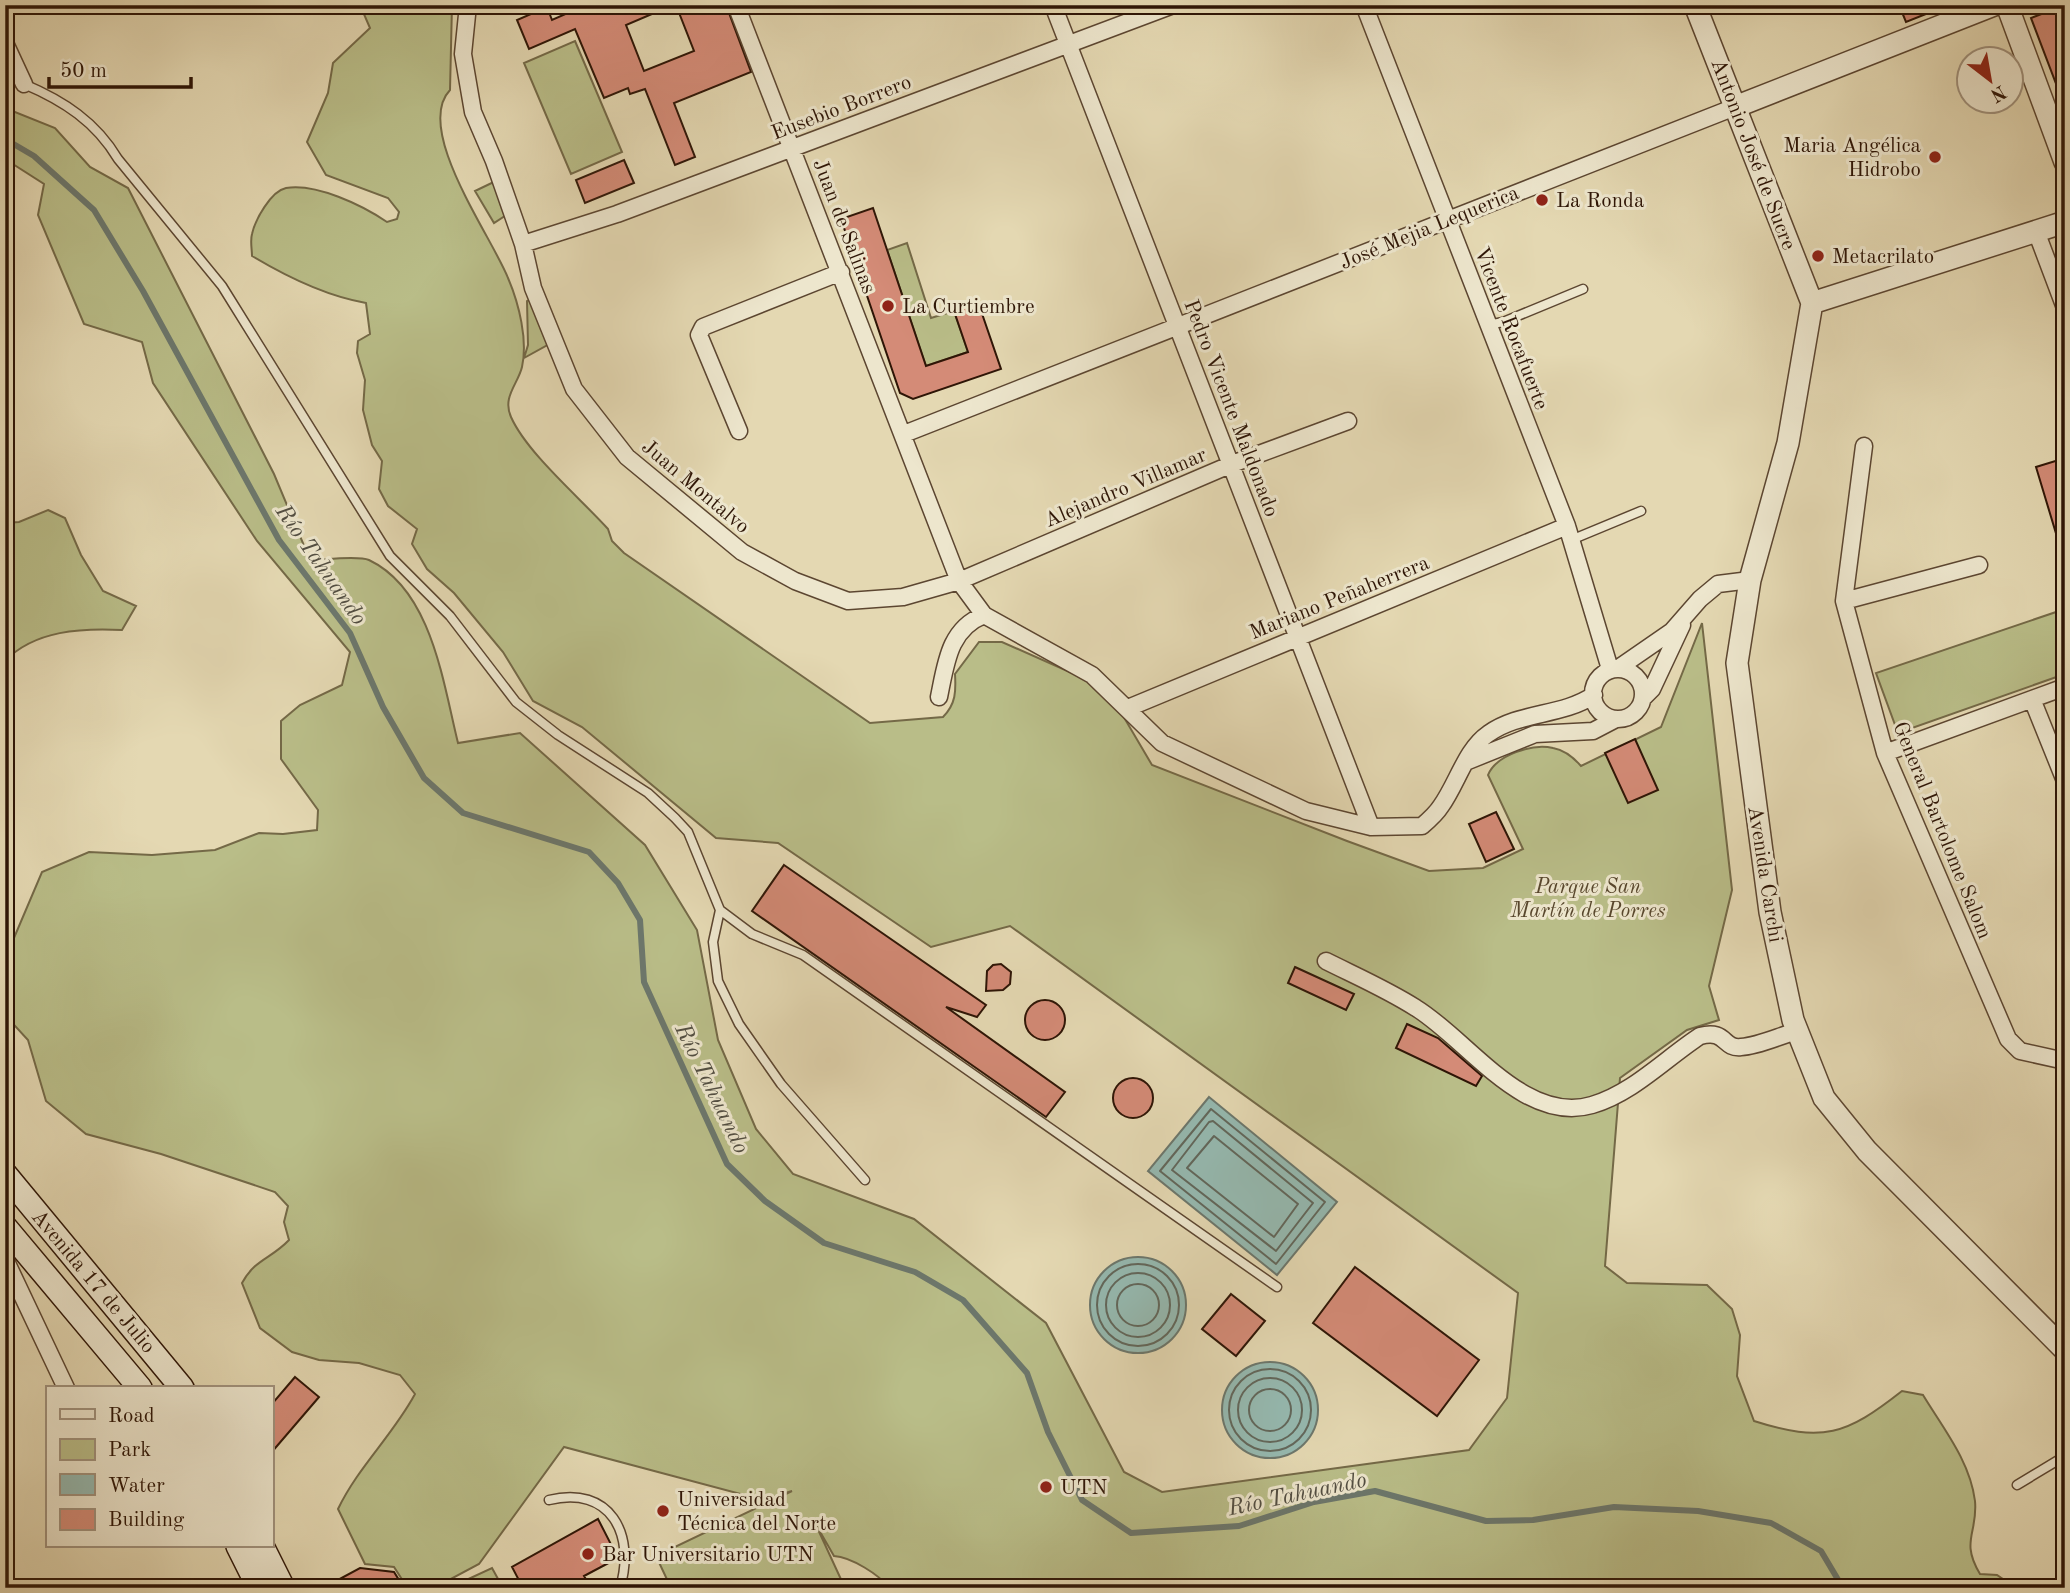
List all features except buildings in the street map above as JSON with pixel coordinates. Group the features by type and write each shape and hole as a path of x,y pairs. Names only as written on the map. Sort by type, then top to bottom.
{"main road":[{"name":"Avenida 17 de Julio","path":"5,1174 180,1386"},
{"name":"Avenida 17 de Julio","path":"5,1227 138,1386"},
{"path":"239,1548 259,1588"},
{"path":"262,1548 283,1588"}],"street":[{"name":"Juan Montalvo","path":"468,5 463,54 473,112 494,161 523,244 533,288 574,389 626,457 732,544 795,580 848,601 903,597 959,581"},
{"name":"Juan de Salinas","path":"736,5 959,581 984,615"},
{"name":"Pedro Vicente Maldonado","path":"1052,5 1371,827"},
{"name":"Eusebio Borrero","path":"523,244 617,214 1173,5"},
{"name":"Vicente Rocafuerte","path":"1364,5 1569,533 1614,669"},
{"name":"Antonio José de Sucre","path":"1695,5 1812,303"},
{"name":"José Mejia Lequerica","path":"904,434 1994,5"},
{"path":"2007,5 2065,162"},
{"path":"5,43 24,85"},
{"path":"5,78 24,85"},
{"path":"1812,303 2065,222"},
{"path":"2036,231 2065,308"},
{"path":"739,431 699,335 703,327 841,272"},
{"name":"Avenida Carchi","path":"1812,303 1788,443 1750,580 1737,663 1770,912 1797,1031 1824,1098 1867,1151 2065,1350"},
{"name":"Alejandro Villamar","path":"959,581 1232,464 1348,421"},
{"name":"General Bartolome Salom","path":"1864,446 1844,601 1885,753 2008,1039 2020,1051 2065,1061"},
{"name":"Mariano Peñaherrera","path":"1128,708 1298,635 1569,533"},
{"path":"1844,601 1979,565"},
{"path":"1468,761 1535,734 1593,731 1616,719 1632,715 1652,689 1684,619 1699,599 1718,584 1750,580"},
{"path":"939,696 951,644 972,620 984,615 1092,675 1162,743 1306,811 1371,827 1422,826 1440,808 1476,743 1502,725 1570,708 1594,695"},
{"path":"1616,719 1602,713 1594,695 1595,683 1684,619"},
{"path":"1614,669 1637,677 1643,698"},
{"path":"1885,753 2065,687"},
{"path":"2032,699 2065,781"},
{"path":"1326,961 1418,1009 1508,1085 1539,1100 1569,1108 1592,1105 1613,1096 1700,1036 1713,1032 1722,1035 1729,1045 1740,1048 1797,1031"},
{"path":"5,1259 65,1386"}],"lane":[{"path":"24,85 48,94 87,119 107,141 118,159 227,293 390,556 450,616 516,702 558,735 648,793 675,818 688,832 720,910 752,934 803,955 1277,1287"},
{"path":"1488,325 1583,289"},
{"path":"1569,533 1642,511"},
{"path":"720,910 713,942 718,981 739,1024 780,1084 864,1180"},
{"path":"2017,1485 2065,1456"},
{"path":"549,1500 566,1496 586,1497 616,1520 624,1534 624,1576 620,1588"}],"green space":[{"name":"Parque San Martín de Porres","path":"360,5 452,5 450,90 441,108 441,130 459,183 508,278 519,310 524,356 508,403 511,417 519,431 541,460 608,529 612,541 624,553 870,723 943,717 954,697 955,674 979,642 1002,642 1090,681 1122,714 1152,765 1429,871 1483,868 1523,849 1488,775 1492,768 1507,756 1536,747 1565,752 1581,766 1661,727 1702,623 1732,890 1709,986 1719,1020 1687,1030 1620,1078 1605,1266 1627,1283 1707,1285 1732,1309 1740,1335 1737,1376 1754,1421 1798,1432 1833,1431 1865,1417 1902,1391 1923,1395 1955,1445 1968,1472 1975,1501 1970,1545 1974,1563 1980,1574 1997,1575 2016,1588 889,1588 864,1568 834,1556 815,1523 845,1588 671,1588 656,1556 792,1491 763,1500 564,1447 479,1564 434,1588 405,1584 394,1567 365,1564 338,1509 355,1479 415,1394 400,1375 359,1363 319,1360 292,1352 260,1328 242,1283 252,1269 289,1240 284,1222 288,1206 275,1192 161,1154 86,1134 46,1101 28,1040 5,1015 5,959 42,872 89,852 152,855 215,850 259,833 283,834 317,830 318,810 281,759 281,721 300,705 342,685 350,652 257,541 153,383 142,342 84,324 38,215 44,184 5,159 5,108 55,128 90,167 128,188 274,474 310,560 369,560 390,574 407,593 432,640 458,743 520,733 645,845 697,930 718,1040 756,1129 793,1174 914,1219 1046,1323 1124,1472 1162,1492 1469,1450 1507,1398 1518,1293 1010,926 931,947 778,843 716,838 582,727 533,701 503,652 454,593 427,569 412,544 417,529 388,506 379,489 382,461 372,445 363,410 365,380 357,353 358,341 370,334 366,303 307,285 252,256 251,237 256,221 269,200 286,188 298,187 325,192 352,202 387,222 397,219 399,212 388,198 326,175 307,142 328,93 333,63 370,28"},
{"path":"575,41 622,152 571,174 524,63"},
{"path":"500,179 511,212 494,223 475,191"},
{"path":"907,243 931,318 954,311 968,352 926,366 887,250"},
{"path":"531,299 551,343 524,358 528,345 527,301"},
{"path":"48,510 65,518 81,555 103,591 136,606 122,630 60,633 30,643 5,661 5,523 19,522"},
{"path":"2065,609 2065,674 1898,733 1876,673"},
{"path":"492,1568 503,1588 449,1588"}],"water":[{"path":"1209,1097 1337,1202 1277,1275 1148,1171"},
{"path":"1138,1257 1156,1261 1172,1271 1182,1287 1186,1305 1182,1323 1172,1339 1156,1349 1138,1353 1120,1349 1104,1339 1094,1323 1090,1305 1094,1287 1104,1271 1120,1261"},
{"path":"1270,1362 1288,1366 1304,1376 1314,1392 1318,1410 1314,1428 1304,1444 1288,1454 1270,1458 1252,1454 1236,1444 1226,1428 1222,1410 1226,1392 1236,1376 1252,1366"}],"waterway":[{"name":"Río Tahuando","path":"5,139 34,156 94,210 143,291 279,540 350,633 383,707 424,778 463,813 589,852 618,883 640,920 644,982 727,1164 765,1201 824,1243 915,1272 963,1300 1027,1373 1048,1432 1082,1500 1131,1533 1239,1526 1314,1502 1375,1491 1486,1521 1533,1520 1614,1507 1698,1511 1771,1523 1821,1551 1843,1588"}],"place":[{"name":"Maria Angélica Hidrobo","path":"1935,157"},
{"name":"La Ronda","path":"1542,200"},
{"name":"Metacrilato","path":"1818,256"},
{"name":"La Curtiembre","path":"888,306"},
{"name":"UTN","path":"1046,1487"},
{"name":"Universidad Técnica del Norte","path":"663,1511"},
{"name":"Bar Universitario UTN","path":"588,1554"}]}
